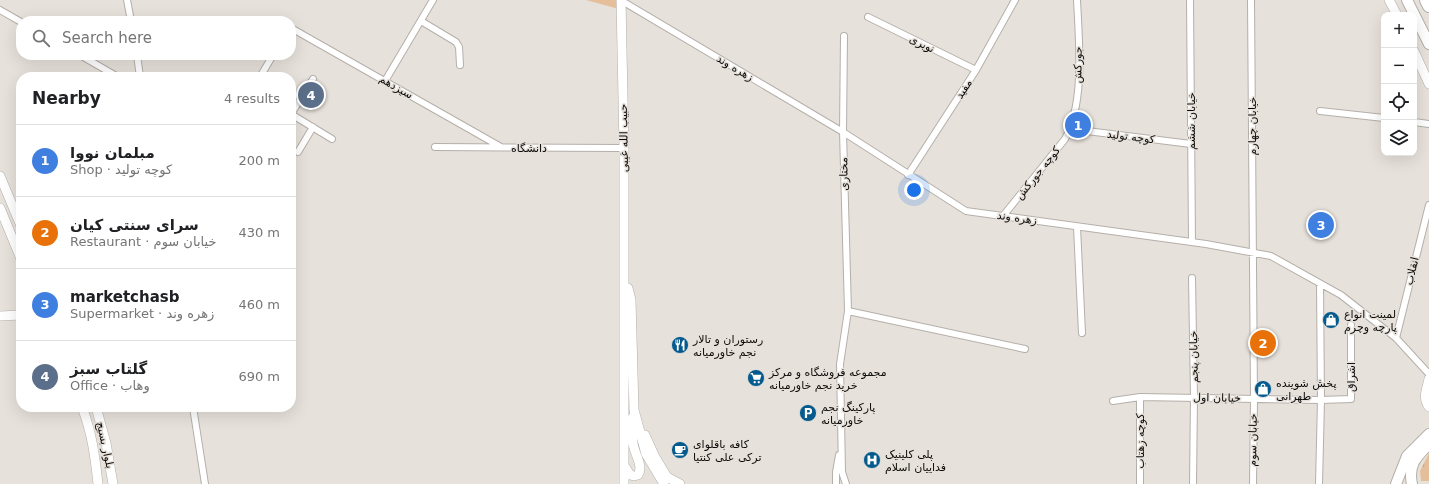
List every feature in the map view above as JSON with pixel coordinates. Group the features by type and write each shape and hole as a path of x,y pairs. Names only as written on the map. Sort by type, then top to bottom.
{"highway":[{"path":"1426,0 1429,6"}],"main road":[{"name":"حبیب الله غیبی","path":"622,0 624,148 624,484"},
{"path":"1389,0 1395,12"},
{"path":"1407,0 1429,44"},
{"path":"1417,58 1429,84"},
{"path":"0,176 16,214"},
{"path":"0,208 16,247"},
{"name":"حبیب الله غیبی","path":"624,275 631,300 634,410 646,454 664,484"},
{"path":"0,316 16,315"},
{"path":"1429,379 1425,396 1426,404 1429,407"},
{"path":"625,467 630,475 634,476 640,471 640,466 633,445 632,429 634,410"},
{"path":"634,410 655,457 667,476 680,484"},
{"name":"بلوار بسیج","path":"84,412 94,445 98,484"},
{"name":"بلوار بسیج","path":"97,412 106,443 112,484"},
{"path":"1396,484 1407,456 1429,434"},
{"path":"1412,484 1411,474 1413,463 1429,444"}],"street":[{"path":"127,0 130,16"},
{"path":"385,81 433,0"},
{"name":"زهره وند","path":"622,0 843,132 908,175 966,210 1192,242 1271,256 1341,296 1396,338 1429,374"},
{"name":"مفید","path":"908,175 976,70 1015,0"},
{"name":"جورکش","path":"1071,129 1080,80 1078,0"},
{"name":"خیابان ششم","path":"1190,0 1192,242"},
{"name":"خیابان چهارم","path":"1251,0 1252,252"},
{"path":"0,10 16,19"},
{"name":"نوبری","path":"868,18 976,70"},
{"path":"421,21 456,42 459,47 460,65"},
{"name":"سیزدهم","path":"296,31 501,147"},
{"name":"مختاری","path":"844,36 843,132 848,311 840,364 842,472 846,484"},
{"path":"89,60 109,72"},
{"path":"138,60 139,72"},
{"path":"263,72 270,60"},
{"path":"296,106 313,79"},
{"path":"1320,111 1381,118"},
{"path":"296,117 332,139"},
{"path":"1417,122 1429,124"},
{"path":"298,152 313,127"},
{"name":"کوچه تولید","path":"1071,129 1191,144"},
{"name":"کوچه جورکش","path":"1003,216 1065,139 1071,129"},
{"name":"دانشگاه","path":"435,147 624,148"},
{"name":"انقلاب","path":"1396,338 1429,205"},
{"path":"1077,226 1082,333"},
{"name":"خیابان سوم","path":"1252,252 1254,399 1252,484"},
{"name":"خیابان پنجم","path":"1192,278 1194,397 1193,484"},
{"path":"1319,484 1321,400 1320,284"},
{"path":"848,311 1025,349"},
{"name":"اشراق","path":"1321,400 1351,399 1351,324"},
{"name":"خیابان اول","path":"1113,400 1140,397 1194,397 1321,400"},
{"name":"کوچه زهتاب","path":"1140,397 1140,484"},
{"path":"194,412 205,484"},
{"name":"مختاری","path":"836,484 836,472 841,441"}],"green space":[{"path":"586,0 618,0 619,9"},
{"path":"1429,453 1429,481 1421,481 1420,471"}],"place":[{"name":"گلتاب سبز","path":"311,95"},
{"name":"مبلمان نووا","path":"1078,125"},
{"name":"marketchasb","path":"1321,225"},
{"name":"لمینت انواع پارچه وچرم","path":"1331,320"},
{"name":"سرای سنتی کیان","path":"1263,343"},
{"name":"رستوران و تالار نجم خاورمیانه","path":"680,345"},
{"name":"مجموعه فروشگاه و مرکز خرید نجم خاورمیانه","path":"756,378"},
{"name":"پخش شوینده طهرانی","path":"1263,389"},
{"name":"پارکینگ نجم خاورمیانه","path":"808,413"},
{"name":"کافه باقلوای ترکی علی کنتیا","path":"680,450"},
{"name":"پلی کلینیک فداییان اسلام","path":"872,460"}]}
